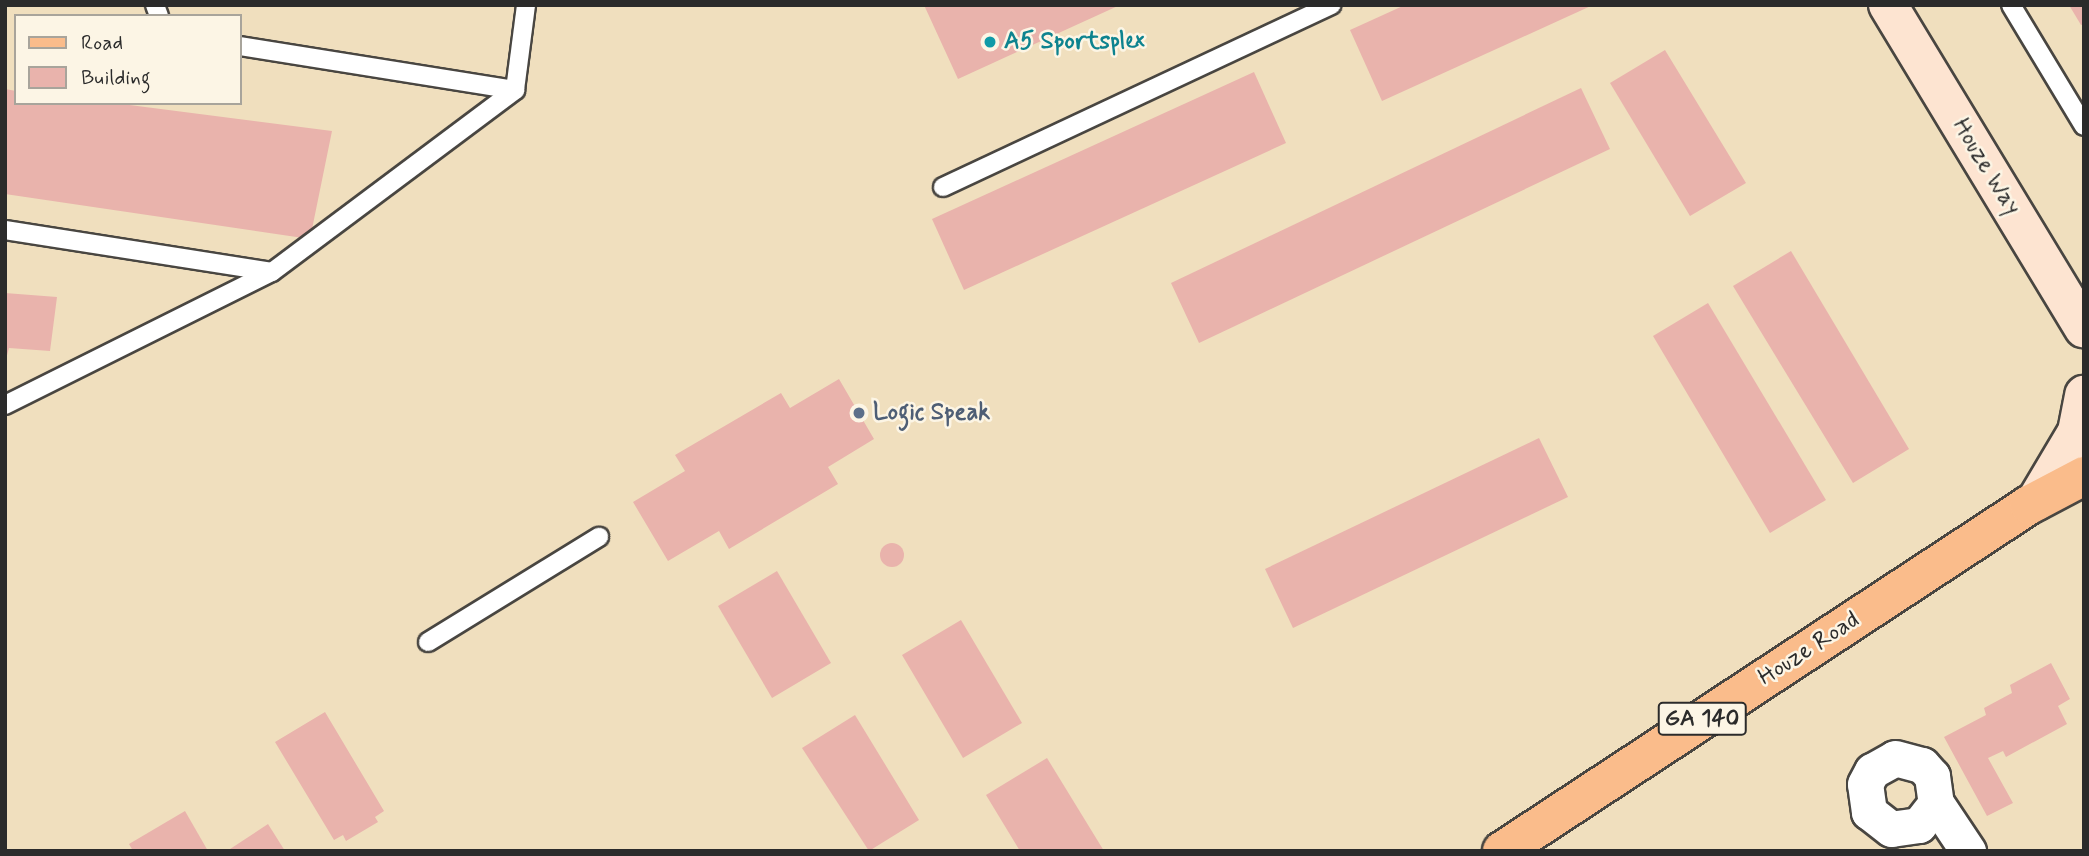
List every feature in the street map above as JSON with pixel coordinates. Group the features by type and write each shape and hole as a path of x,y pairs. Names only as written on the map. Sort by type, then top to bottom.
{"main road":[{"name":"Houze Road","path":"1502,851 2036,501 2084,476"}],"street":[{"name":"Houze Way","path":"1888,5 2084,328"},
{"path":"2036,501 2077,432 2084,395"},
{"path":"1936,803 1919,825 1880,840 1878,823 1864,799 1865,785 1882,762 1909,758 1923,765 1936,789 1936,803 1968,851"}],"lane":[{"path":"5,405 272,272 515,90 526,5"},
{"path":"943,187 1332,5"},
{"path":"2011,5 2084,127"},
{"path":"242,46 515,90"},
{"path":"5,229 272,272"},
{"path":"428,642 599,537"}],"building":[{"name":"A5 Sportsplex","path":"924,5 1120,5 958,79"},
{"path":"1405,5 1593,5 1382,101 1350,30"},
{"path":"2069,5 2084,5 2084,24 2081,25"},
{"path":"1665,50 1746,183 1690,216 1610,83"},
{"path":"1254,72 1286,143 964,290 932,219"},
{"path":"1581,88 1610,149 1199,343 1171,283"},
{"path":"5,89 14,91 14,105 130,105 332,131 310,239 5,194"},
{"path":"1791,251 1909,449 1853,483 1733,286"},
{"path":"5,293 57,297 50,351 9,348 5,363"},
{"path":"1708,303 1826,500 1770,533 1653,336"},
{"path":"839,379 874,439 828,467 838,484 729,549 719,531 668,561 633,502 685,471 675,455 781,393 790,408"},
{"path":"1539,438 1568,497 1293,628 1265,569"},
{"path":"892,543 903,550 904,555 897,566 892,567 881,560 880,555 887,544"},
{"path":"777,571 831,663 772,698 718,606"},
{"path":"961,620 1022,723 963,758 902,655"},
{"path":"2051,663 2070,699 2058,706 2067,724 2006,757 2003,751 1988,758 2013,803 1987,816 1944,737 1986,715 1984,708 2012,693 2010,685"},
{"path":"325,712 384,811 375,817 378,822 346,841 343,835 334,840 275,742"},
{"path":"855,715 919,820 869,851 802,748"},
{"path":"1047,758 1104,851 1020,851 986,795"},
{"path":"185,811 208,851 133,851 129,844"},
{"path":"268,824 285,851 227,851"}],"place":[{"name":"A5 Sportsplex","path":"990,42"},
{"name":"Logic Speak","path":"859,413"}]}
